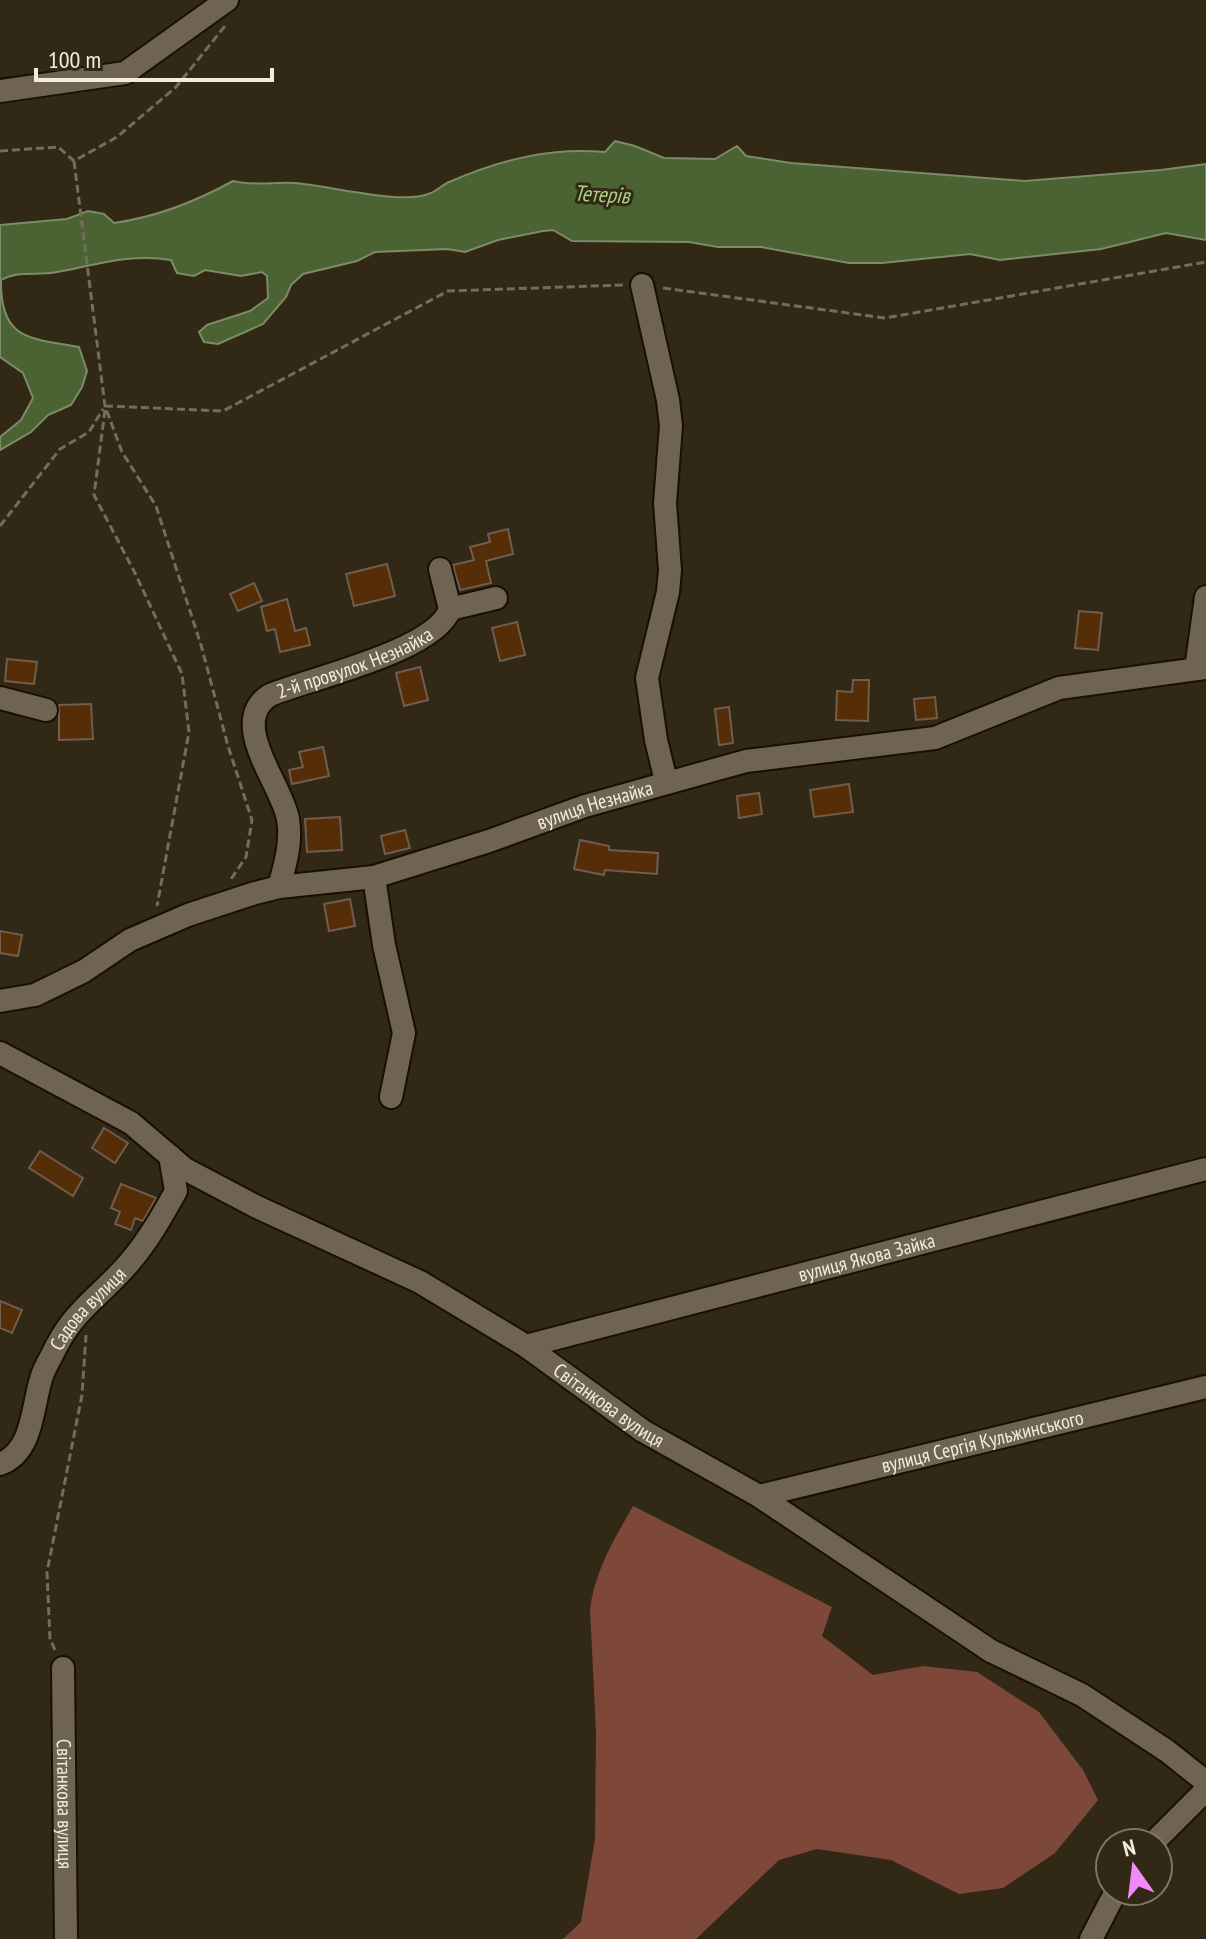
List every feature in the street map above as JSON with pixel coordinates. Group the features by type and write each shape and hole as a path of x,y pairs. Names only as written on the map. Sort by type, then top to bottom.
{"street":[{"path":"0,91 125,73 227,0"},
{"path":"642,285 671,426 665,503 670,570 668,592 647,678 666,781"},
{"name":"2-й провулок Незнайка","path":"279,887 289,844 288,818 280,793 256,743 254,721 258,705 283,689 369,661 428,635 443,622 450,609 440,569"},
{"path":"1201,669 1206,597"},
{"path":"450,609 496,598"},
{"name":"вулиця Незнайка","path":"0,1001 35,995 84,971 130,940 155,929 213,906 279,887 374,877 489,841 585,806 746,761 935,738 1059,688 1201,669"},
{"path":"0,698 46,710"},
{"path":"374,877 381,931 404,1033 391,1097"},
{"name":"Світанкова вулиця","path":"0,1053 131,1123 185,1169 255,1206 420,1282 526,1346 643,1431 759,1496 991,1651 1082,1695 1167,1751 1206,1782"},
{"name":"Садова вулиця","path":"0,1464 15,1455 23,1445 41,1377 61,1334 87,1302 135,1255 176,1191 170,1156"},
{"name":"вулиця Якова Зайка","path":"526,1346 1206,1169"},
{"name":"вулиця Сергія Кульжинського","path":"759,1496 1206,1387"},
{"name":"Світанкова вулиця","path":"63,1668 66,1939"},
{"path":"1169,1827 1206,1790"},
{"path":"1091,1939 1108,1907"}],"path":[{"path":"74,161 117,137 176,87 227,23"},
{"path":"0,151 58,147 74,161 105,406 122,452 156,506 252,820 246,857 213,906"},
{"path":"0,526 60,449 89,432 105,406"},
{"path":"105,406 94,495 182,674 189,732 160,883 155,929"},
{"path":"63,1668 50,1639 47,1572 82,1395 87,1302"}],"shaded area":[{"path":"633,1506 832,1607 822,1636 873,1675 923,1666 977,1672 1039,1712 1083,1770 1098,1800 1055,1853 1003,1888 959,1894 891,1860 817,1849 779,1860 696,1939 563,1939 581,1922 595,1839 596,1731 590,1609 601,1568"}],"water":[{"name":"Тетерів","path":"615,141 664,158 715,159 737,146 746,156 791,163 1025,181 1206,164 1206,240 1166,233 1101,249 1000,260 970,254 882,263 849,263 761,247 718,247 689,242 572,241 553,230 543,231 498,240 465,252 447,249 375,252 357,261 303,274 291,285 286,297 263,324 218,344 204,342 199,332 207,325 250,311 268,298 267,276 262,272 241,276 205,270 194,276 177,273 171,260 141,258 50,273 15,275 1,280 2,300 12,325 32,338 79,347 87,371 71,405 48,415 31,432 0,450 0,437 21,420 33,398 23,373 0,357 0,225 67,219 88,211 104,214 114,223 130,220 175,208 233,181 294,183 382,196 416,197 487,167 545,153 605,152"}],"building":[{"path":"508,529 513,554 486,561 491,583 460,590 453,565 474,560 470,547 490,542 488,534"},
{"path":"387,564 395,596 354,606 346,574"},
{"path":"254,583 262,601 238,611 230,594"},
{"path":"287,599 295,631 306,628 310,645 280,652 275,629 267,631 261,607"},
{"path":"1079,611 1102,613 1098,650 1075,648"},
{"path":"517,622 525,655 500,661 492,628"},
{"path":"7,659 37,662 34,684 5,681"},
{"path":"420,667 428,700 404,706 396,673"},
{"path":"853,680 869,680 868,721 836,720 837,691 852,692"},
{"path":"935,697 937,718 916,720 914,699"},
{"path":"91,704 93,739 59,740 59,705"},
{"path":"729,707 733,743 719,745 715,709"},
{"path":"323,747 329,776 292,784 289,770 303,767 299,752"},
{"path":"849,784 853,812 814,817 810,790"},
{"path":"759,793 762,814 739,818 737,796"},
{"path":"340,817 342,850 307,852 305,819"},
{"path":"405,830 410,848 385,854 381,836"},
{"path":"580,840 609,846 609,850 658,853 657,874 605,870 604,875 574,869"},
{"path":"350,899 355,926 329,931 324,904"},
{"path":"0,931 22,935 18,956 0,953"},
{"path":"104,1128 128,1143 115,1163 92,1148"},
{"path":"40,1151 83,1178 73,1196 29,1168"},
{"path":"121,1184 156,1198 143,1221 135,1218 131,1230 115,1224 120,1212 111,1208"},
{"path":"0,1301 22,1310 12,1333 0,1328"}]}
